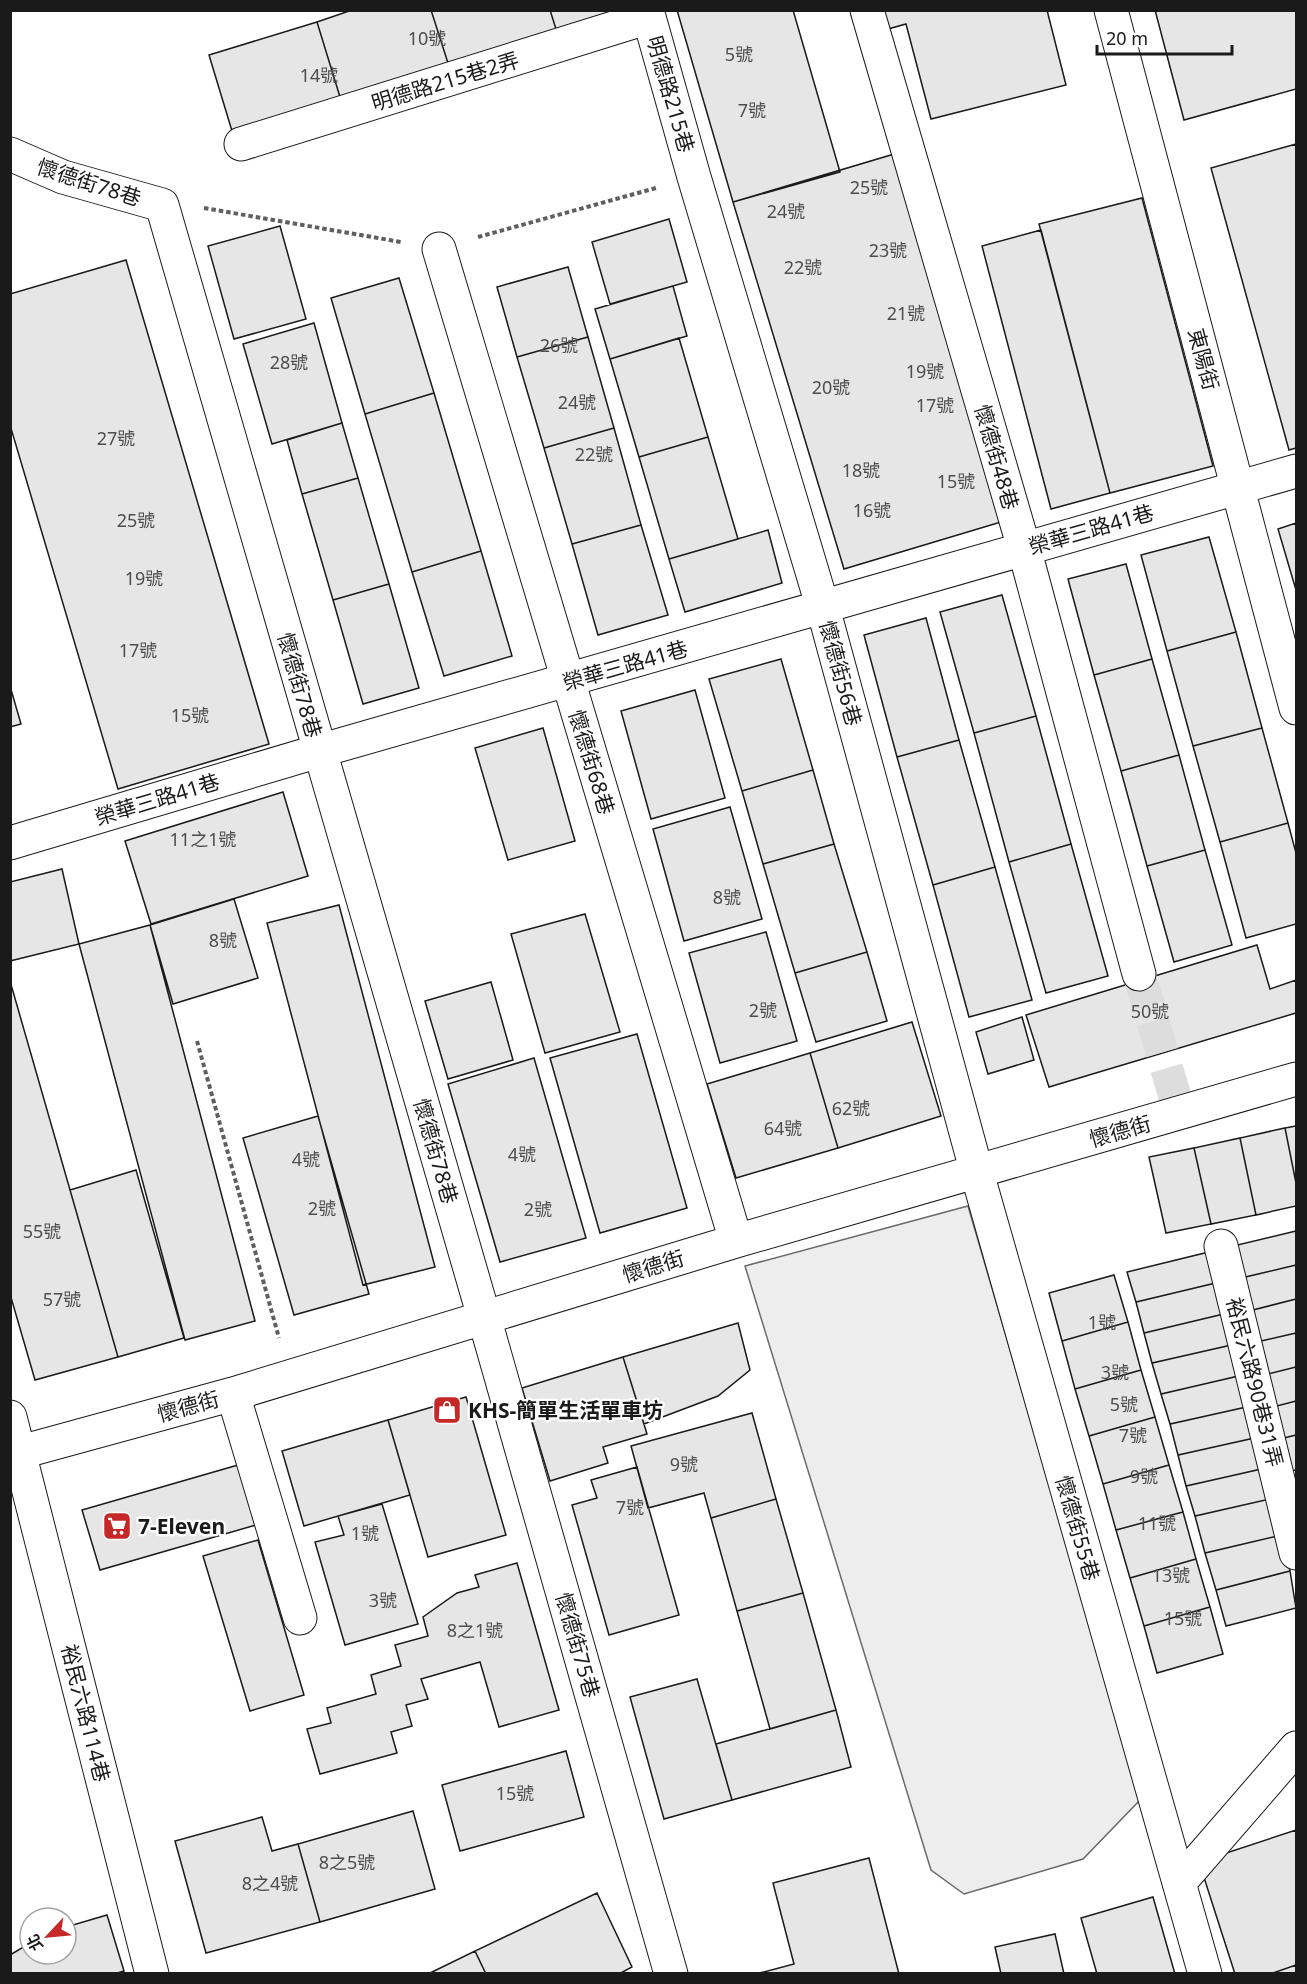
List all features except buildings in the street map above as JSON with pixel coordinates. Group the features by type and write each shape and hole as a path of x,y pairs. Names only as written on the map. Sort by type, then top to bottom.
{"street":[{"name":"懷德街48巷","path":"867,10 1024,548 1139,974"},
{"name":"東陽街","path":"1111,10 1238,486 1290,660 1296,708"},
{"name":"明德路215巷2弄","path":"241,144 648,14"},
{"name":"明德路215巷","path":"648,14 694,177"},
{"name":"懷德街78巷","path":"10,154 63,177 162,205 484,1317"},
{"name":"懷德街56巷","path":"694,177 823,608 977,1173"},
{"name":"懷德街68巷","path":"439,249 736,1241"},
{"name":"榮華三路41巷","path":"10,843 319,751 1296,471"},
{"name":"懷德街","path":"16,1454 233,1394 736,1241 1296,1079"},
{"name":"懷德街55巷","path":"977,1173 1205,1974"},
{"name":"裕民六路90巷31弄","path":"1221,1246 1296,1552"},
{"name":"懷德街75巷","path":"484,1317 671,1974"},
{"path":"233,1394 300,1618"},
{"name":"裕民六路114巷","path":"10,1417 16,1454 152,1974"},
{"path":"1179,1883 1296,1748"}],"path":[{"path":"197,1041 290,1377"}],"shaded area":[{"path":"968,1206 1141,1799 1083,1859 964,1894 931,1870 745,1266"}],"tunnel":[{"path":"1139,974 1180,1114"}],"place":[{"name":"KHS-簡單生活單車坊","path":"447,1410"},
{"name":"7-Eleven","path":"117,1526"}]}
